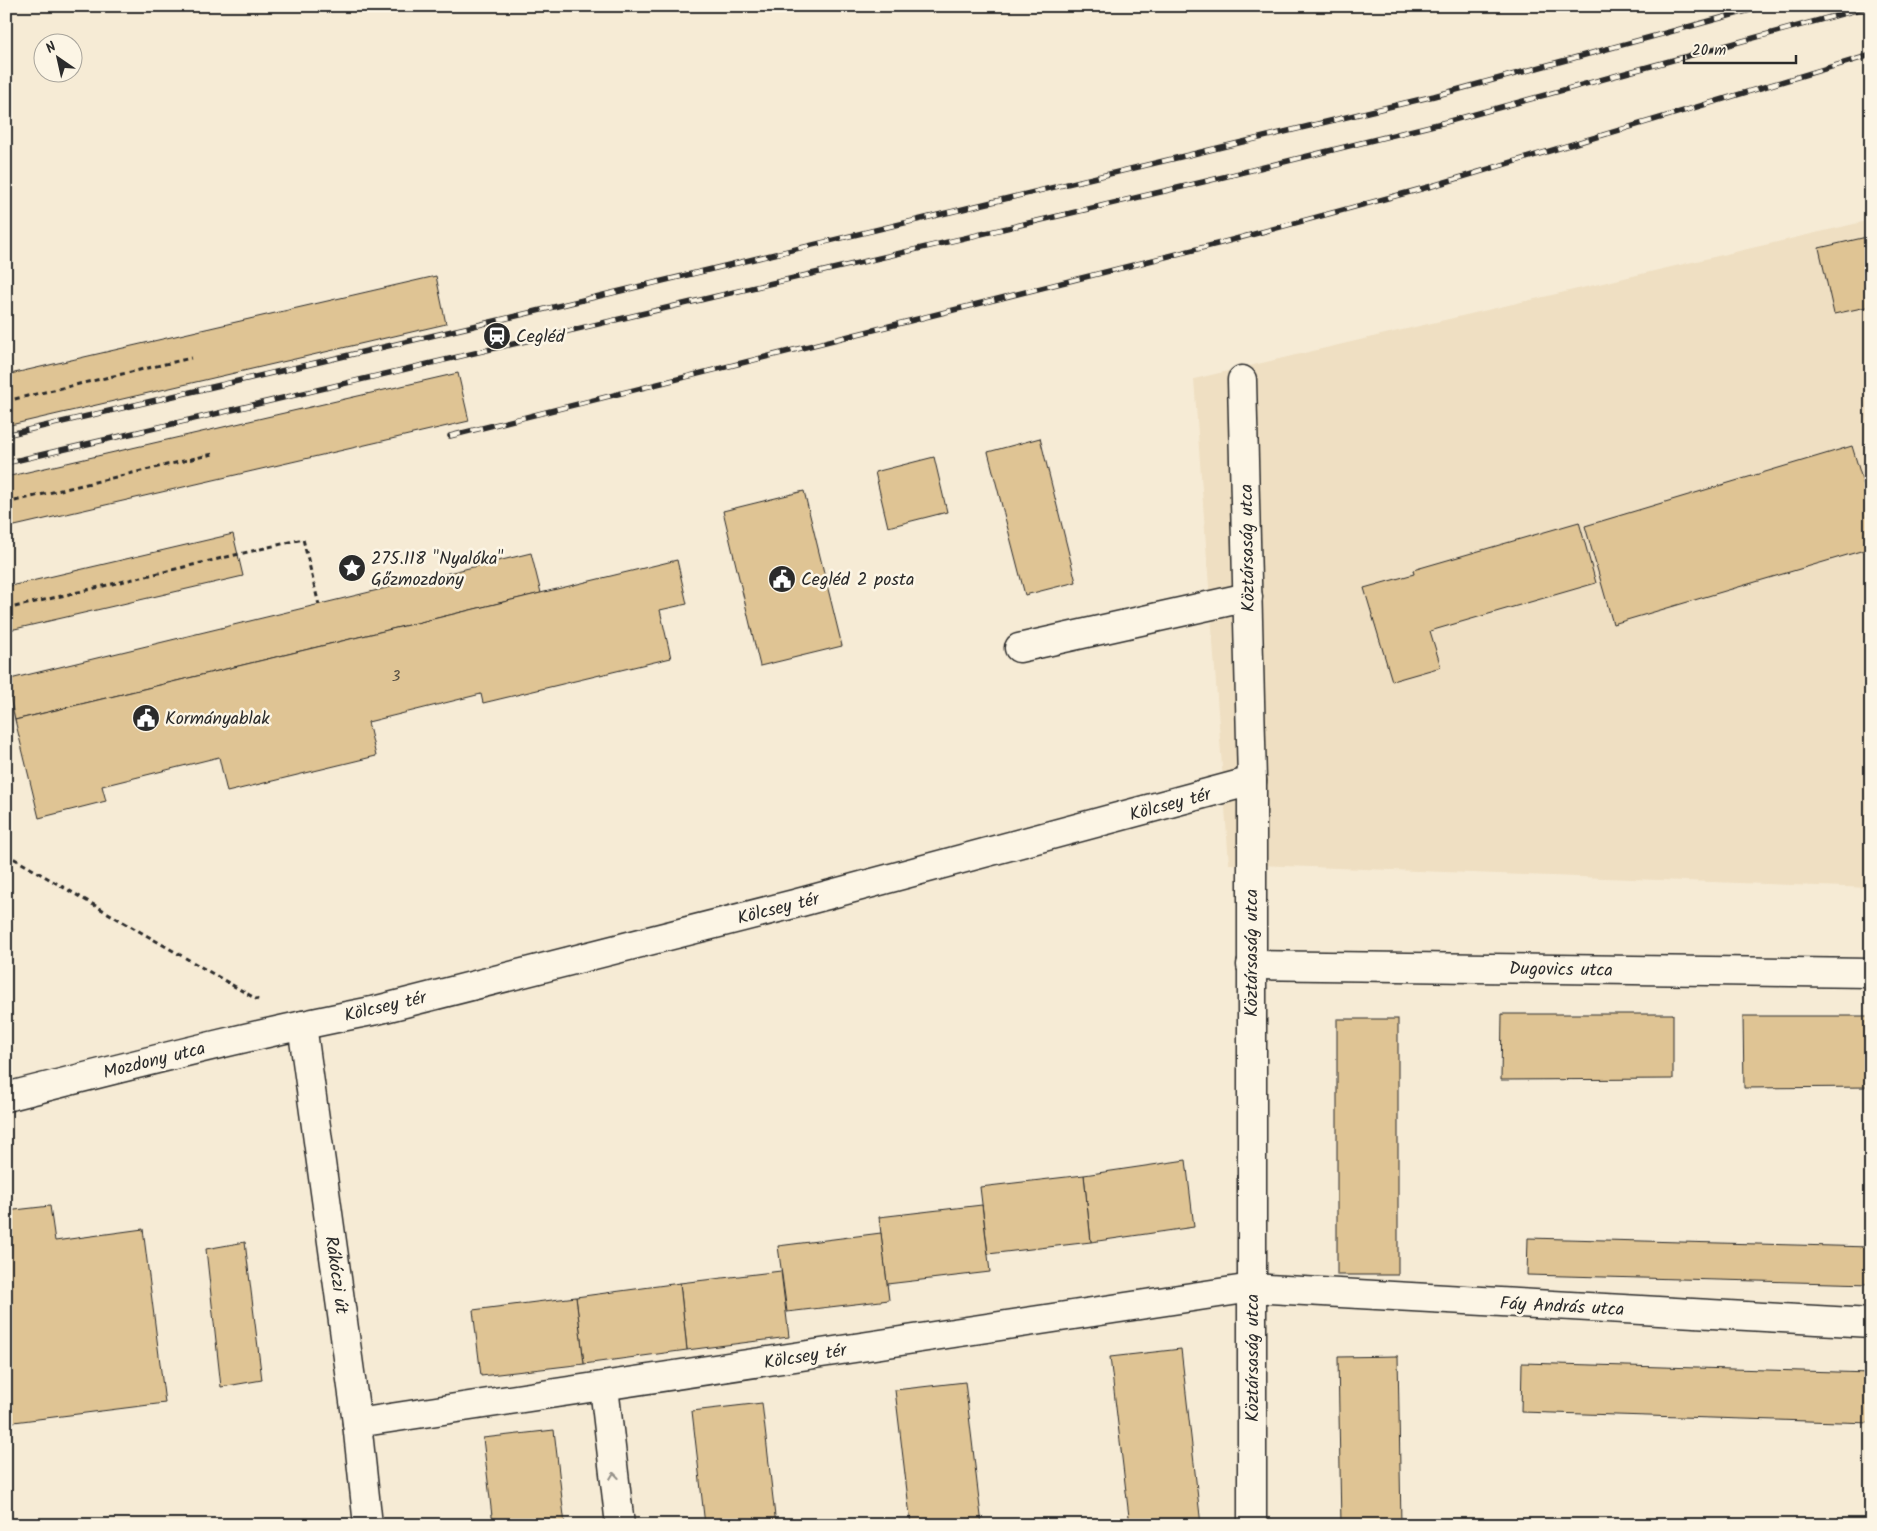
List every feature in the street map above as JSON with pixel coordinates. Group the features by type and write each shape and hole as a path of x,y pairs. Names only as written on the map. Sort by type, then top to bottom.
{"street":[{"name":"Köztársaság utca","path":"1242,380 1252,781 1252,1525"},
{"path":"1019,648 1248,597"},
{"name":"Kölcsey tér","path":"302,1025 377,1010 794,904 1252,781"},
{"name":"Dugovics utca","path":"1251,965 1871,973"},
{"name":"Mozdony utca","path":"6,1097 302,1025"},
{"name":"Rákóczi út","path":"302,1025 357,1423 368,1525"},
{"name":"Kölcsey tér","path":"357,1423 1252,1288"},
{"name":"Fáy András utca","path":"1252,1288 1871,1323"},
{"path":"604,1387 620,1525"}],"path":[{"path":"6,400 191,358"},
{"path":"6,502 213,454"},
{"path":"6,609 303,539 319,605"},
{"path":"6,854 302,1025"}],"shaded area":[{"path":"1871,220 1871,888 1229,864 1194,379"}],"building":[{"path":"1871,236 1871,306 1834,314 1819,248"},
{"path":"436,276 446,324 6,426 6,375"},
{"path":"458,373 469,421 6,528 6,477"},
{"path":"1040,438 1076,582 1025,595 988,452"},
{"path":"1852,446 1871,509 1871,548 1613,624 1585,526"},
{"path":"934,457 947,512 888,527 875,472"},
{"name":"Cegléd 2 posta","path":"804,491 842,646 760,666 723,511"},
{"path":"1579,522 1596,583 1430,631 1441,667 1392,681 1364,588 1414,574 1413,570"},
{"path":"233,534 243,576 6,631 6,587"},
{"path":"531,553 541,593 15,720 6,680"},
{"path":"677,560 687,604 660,610 671,658 483,703 481,694 368,722 376,756 227,792 219,757 102,786 106,801 39,818 15,720"},
{"path":"1502,1014 1673,1014 1673,1079 1501,1080"},
{"path":"1743,1016 1871,1016 1871,1087 1744,1088"},
{"path":"1337,1019 1398,1019 1398,1275 1337,1275"},
{"path":"1186,1160 1194,1227 1091,1242 1084,1175"},
{"path":"1084,1175 1091,1242 988,1254 980,1187"},
{"path":"982,1205 990,1272 887,1284 879,1217"},
{"path":"50,1206 55,1241 143,1229 165,1403 6,1423 6,1211"},
{"path":"881,1233 889,1300 787,1312 778,1246"},
{"path":"1528,1238 1871,1247 1871,1284 1527,1275"},
{"path":"245,1242 262,1380 221,1387 206,1249"},
{"path":"781,1271 789,1337 687,1350 680,1283"},
{"path":"680,1283 687,1350 584,1364 576,1297"},
{"path":"576,1297 584,1364 481,1376 473,1310"},
{"path":"1181,1349 1201,1525 1130,1525 1110,1357"},
{"path":"1398,1356 1401,1525 1341,1525 1338,1357"},
{"path":"1522,1363 1871,1373 1871,1423 1521,1412"},
{"path":"965,1382 982,1525 911,1525 895,1390"},
{"path":"762,1403 776,1525 705,1525 692,1411"},
{"path":"554,1430 565,1525 493,1525 483,1438"}],"railway":[{"path":"6,435 495,321 1434,96 1765,6"},
{"path":"6,463 1203,182 1446,122 1871,6"},
{"path":"450,436 1217,244 1432,186 1871,55"}],"place":[{"name":"Cegléd","path":"497,336"},
{"name":"275.118 \"Nyalóka\" Gőzmozdony","path":"352,568"},
{"name":"Cegléd 2 posta","path":"782,579"},
{"name":"Kormányablak","path":"146,718"}]}
